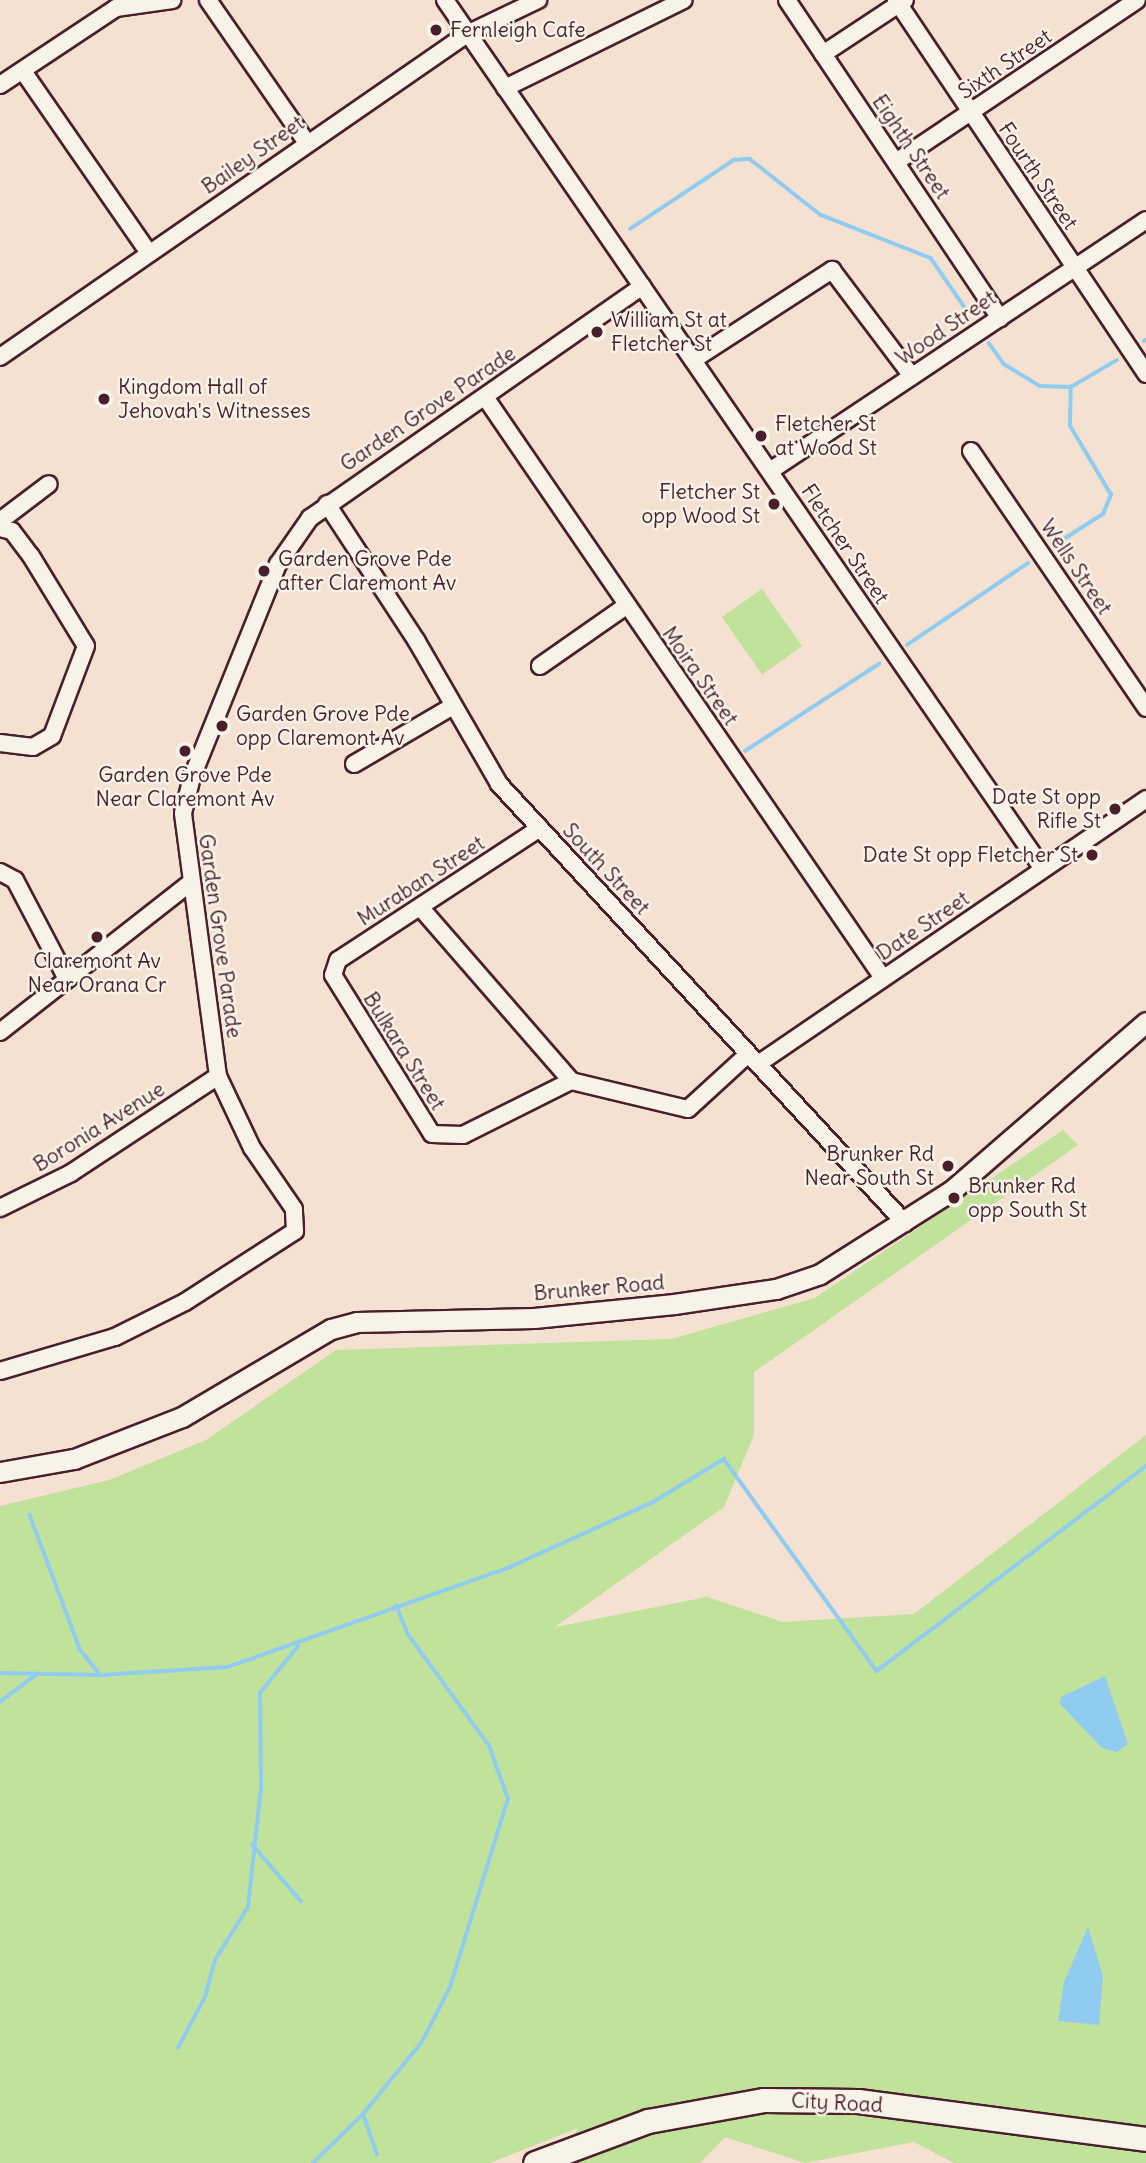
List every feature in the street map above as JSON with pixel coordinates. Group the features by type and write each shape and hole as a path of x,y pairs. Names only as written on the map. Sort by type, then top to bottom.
{"highway":[{"name":"City Road","path":"535,2163 648,2121 764,2100 858,2101 1146,2139"}],"main road":[{"name":"Brunker Road","path":"0,1472 74,1459 182,1417 331,1329 410,1317 534,1318 776,1289 820,1274 905,1223 951,1191 1146,1022"}],"street":[{"path":"0,85 25,74 113,2 172,0"},
{"path":"208,0 307,143"},
{"name":"Fletcher Street","path":"444,0 1043,869"},
{"name":"Bailey Street","path":"0,357 467,34 538,0"},
{"path":"505,88 684,0"},
{"name":"Eighth Street","path":"787,0 1000,318"},
{"name":"Sixth Street","path":"896,162 1138,0"},
{"path":"823,54 900,1"},
{"name":"Fourth Street","path":"900,1 970,112 1146,374"},
{"path":"25,74 149,253"},
{"name":"Wood Street","path":"770,471 1146,220"},
{"path":"693,360 832,270 912,376"},
{"name":"Garden Grove Parade","path":"0,1371 115,1337 291,1238 294,1209 252,1148 218,1076 190,883 183,813 192,777 278,564 291,539 327,504 642,286"},
{"name":"Moira Street","path":"485,397 883,978"},
{"name":"Wells Street","path":"971,451 1146,708"},
{"path":"0,521 49,484"},
{"name":"South Street","path":"327,504 499,784 905,1223"},
{"path":"0,528 12,531 86,646 52,736 33,747 0,743"},
{"path":"540,666 626,606"},
{"path":"355,764 453,706"},
{"name":"Date Street","path":"753,1059 883,978 1146,799"},
{"name":"Muraban Street","path":"333,975 338,960 540,828"},
{"path":"0,872 15,880 67,979"},
{"path":"0,1032 190,883"},
{"path":"420,907 571,1081 688,1109 753,1059"},
{"name":"Bulkara Street","path":"333,975 432,1134 463,1135 571,1081"},
{"name":"Boronia Avenue","path":"0,1208 71,1173 218,1076"}],"green space":[{"path":"762,589 802,646 762,674 722,617"},
{"path":"1063,1130 1078,1145 754,1372 754,1435 724,1507 555,1627 707,1597 783,1622 914,1614 1146,1435 1146,2163 954,2163 914,2142 805,2163 725,2137 700,2163 558,2163 578,2128 490,2163 0,2163 0,1506 109,1480 206,1440 336,1350 671,1339 815,1298"}],"water":[{"path":"1105,1676 1128,1744 1117,1752 1102,1748 1060,1704 1061,1697"},
{"path":"1088,1927 1103,1976 1099,2025 1058,2021 1064,1982"}],"waterway":[{"path":"630,229 734,160 750,159 821,215 931,258 968,312"},
{"path":"989,343 1004,364 1040,386 1071,387 1117,360"},
{"path":"1056,544 1103,514 1111,495 1070,426 1071,387"},
{"path":"907,645 1028,563"},
{"path":"745,751 879,664"},
{"path":"0,1673 100,1675 228,1667 510,1567 653,1502 724,1459 877,1671 1146,1466"},
{"path":"30,1515 80,1649 100,1675"},
{"path":"377,2155 363,2114 422,2042 450,1987 508,1799 489,1746 408,1635 396,1606"},
{"path":"178,2048 205,1997 215,1960 248,1907 261,1787 260,1693 298,1646"},
{"path":"0,1702 37,1674"},
{"path":"252,1844 301,1901"},
{"path":"313,2163 363,2114"}],"place":[{"name":"Fernleigh Cafe","path":"436,30"},
{"name":"William St at Fletcher St","path":"597,332"},
{"name":"Kingdom Hall of Jehovah's Witnesses","path":"104,399"},
{"name":"Fletcher St at Wood St","path":"761,436"},
{"name":"Fletcher St opp Wood St","path":"774,504"},
{"name":"Garden Grove Pde after Claremont Av","path":"264,571"},
{"name":"Garden Grove Pde opp Claremont Av","path":"222,726"},
{"name":"Garden Grove Pde Near Claremont Av","path":"185,751"},
{"name":"Date St opp Rifle St","path":"1115,809"},
{"name":"Date St opp Fletcher St","path":"1092,855"},
{"name":"Claremont Av Near Orana Cr","path":"97,937"},
{"name":"Brunker Rd Near South St","path":"948,1166"},
{"name":"Brunker Rd opp South St","path":"954,1198"}]}
